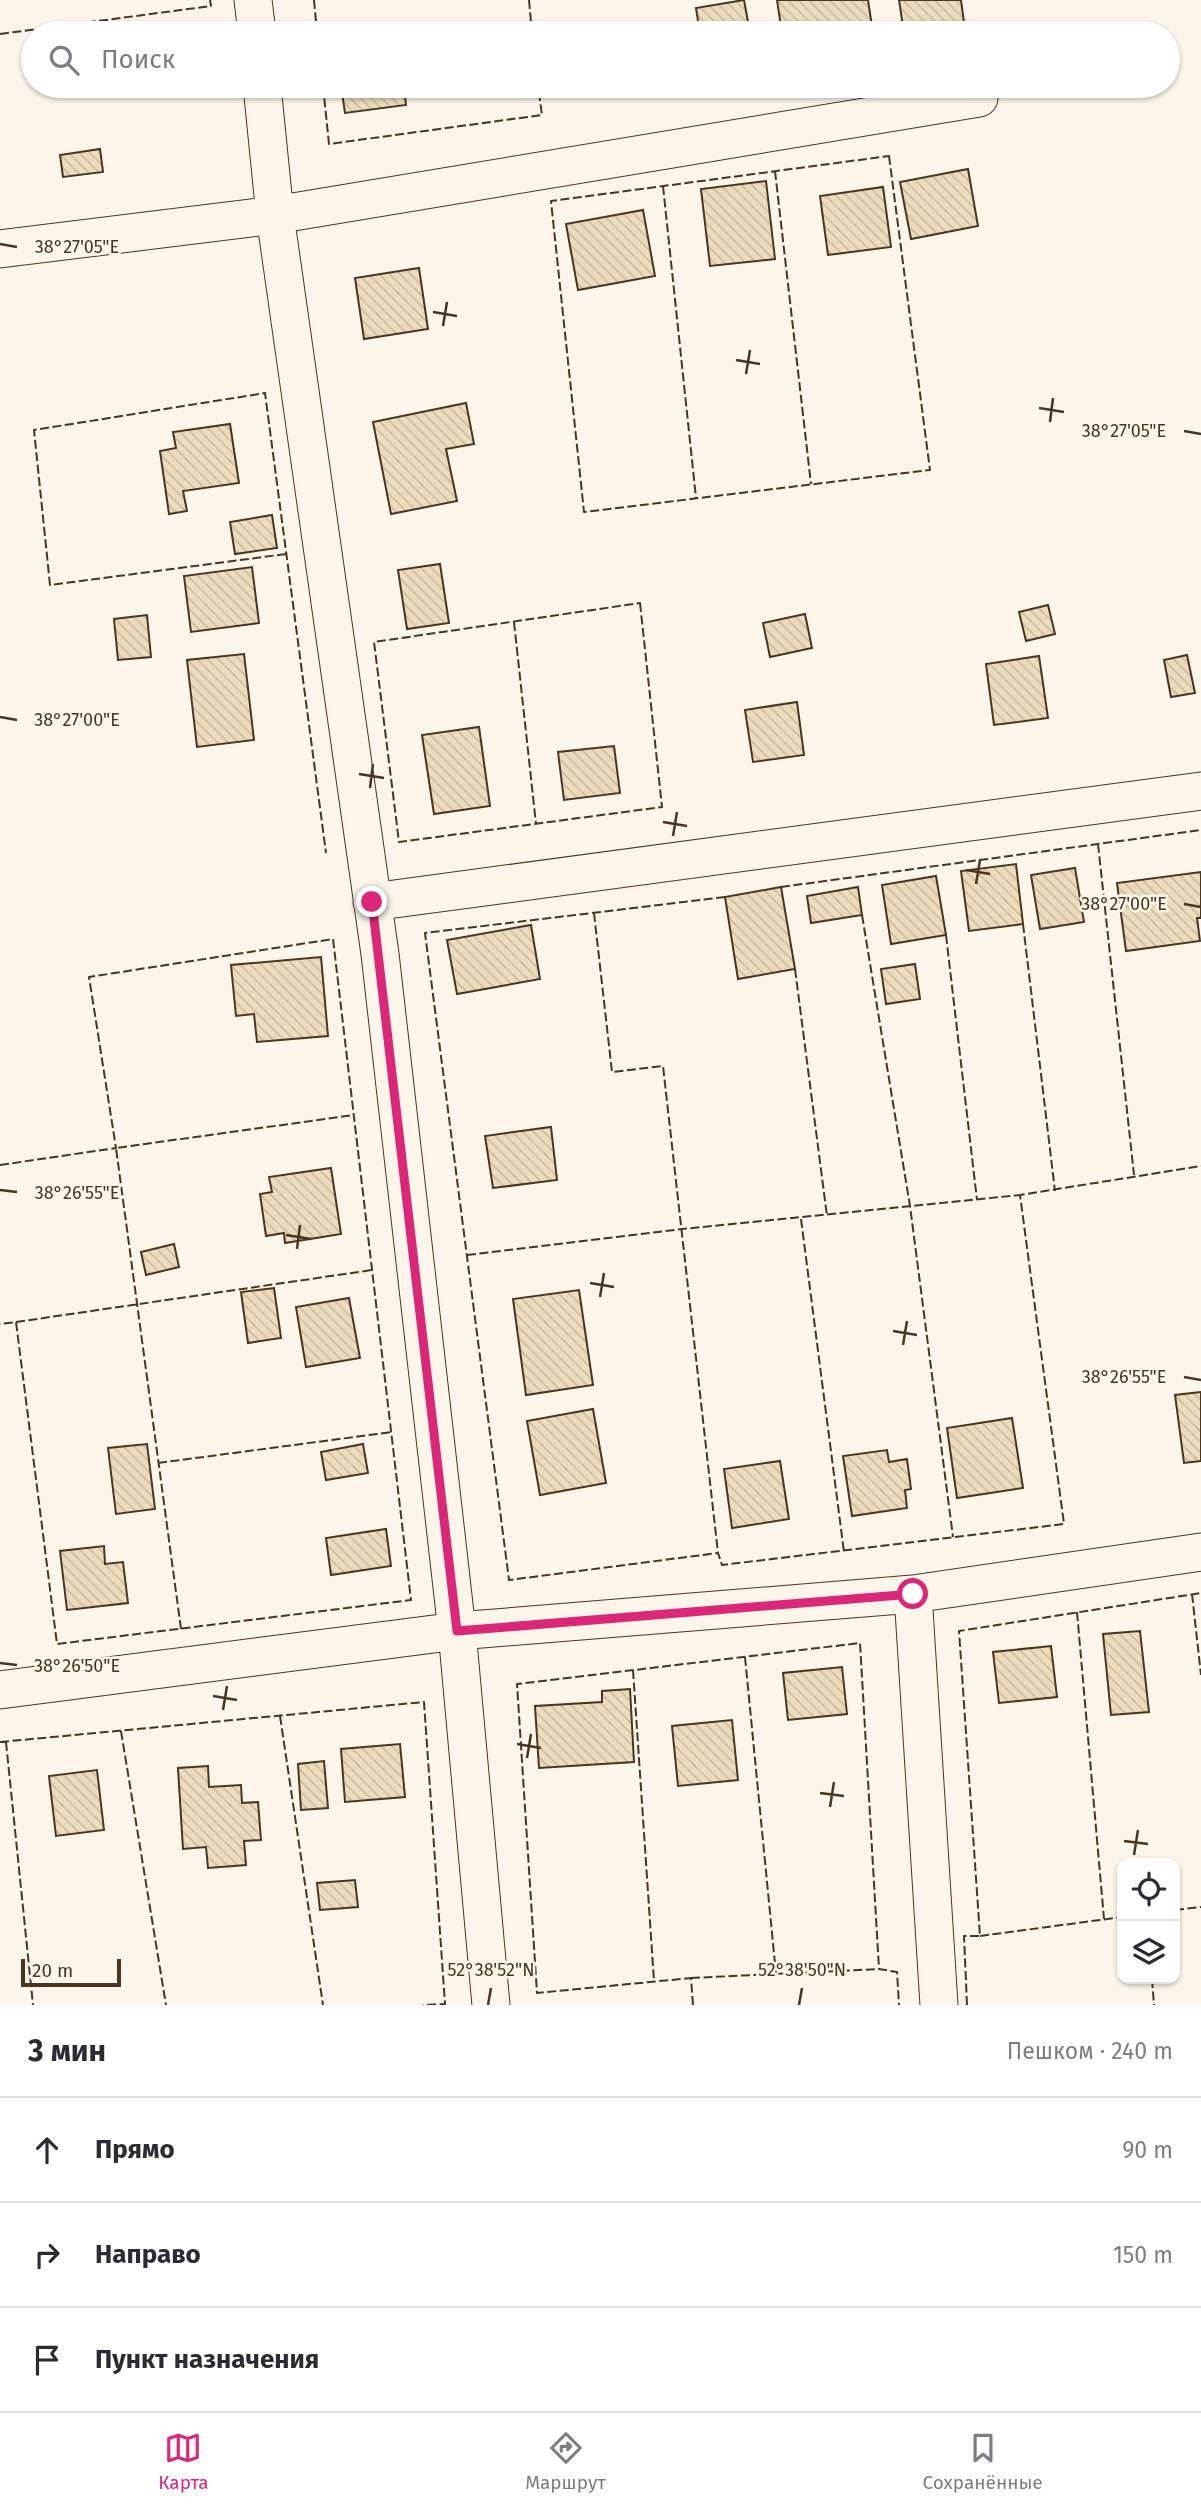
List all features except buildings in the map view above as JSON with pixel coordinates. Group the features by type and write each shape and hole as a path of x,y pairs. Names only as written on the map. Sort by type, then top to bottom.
{"street":[{"path":"253,0 256,21"},
{"path":"263,98 275,215 372,902 457,1631 491,2005"},
{"path":"0,249 275,215 979,98"},
{"path":"372,902 1201,790"},
{"path":"0,1690 457,1631 913,1594 1201,1552"},
{"path":"913,1594 939,2005"}],"fence":[{"path":"98,21 211,6 210,0"},
{"path":"314,0 316,21"},
{"path":"529,0 531,21"},
{"path":"0,34 21,31"},
{"path":"324,98 329,144 542,115 540,98"},
{"path":"889,156 930,470 584,512 551,201 889,156"},
{"path":"775,171 811,484"},
{"path":"663,186 696,498"},
{"path":"286,554 50,585 34,430 265,393 326,853"},
{"path":"640,603 662,807 399,842 374,642 640,603"},
{"path":"514,622 536,824"},
{"path":"781,887 1201,830"},
{"path":"1098,844 1134,1175"},
{"path":"725,897 425,933 509,1580 718,1553 722,1565 1064,1524 1020,1195 1201,1166"},
{"path":"594,913 612,1072 663,1066 718,1553"},
{"path":"862,915 910,1206 953,1537"},
{"path":"1023,924 1055,1191"},
{"path":"946,935 977,1200"},
{"path":"0,1165 116,1148 89,977 333,939 411,1600 57,1644 16,1322 0,1324"},
{"path":"795,969 827,1216"},
{"path":"181,1629 116,1148 354,1115"},
{"path":"467,1255 682,1229 1020,1195"},
{"path":"801,1219 844,1552"},
{"path":"16,1322 372,1270"},
{"path":"158,1463 392,1432"},
{"path":"967,2005 964,1936 980,1936 959,1631 1201,1593"},
{"path":"1192,1594 1201,1675"},
{"path":"1077,1612 1104,1919"},
{"path":"693,2005 691,1978 537,1993 517,1684 860,1643 879,1969 897,1972 899,2005"},
{"path":"745,1657 776,1974"},
{"path":"633,1670 654,1981"},
{"path":"0,1742 424,1702 445,2004 423,2005"},
{"path":"280,1716 323,2005"},
{"path":"121,1731 166,2005"},
{"path":"6,1742 33,2005"},
{"path":"1180,1909 1201,1907"},
{"path":"980,1936 1117,1918"},
{"path":"691,1978 879,1969"},
{"path":"1152,1984 1154,2005"}],"route":[{"path":"372,902 457,1631 913,1594"}]}
